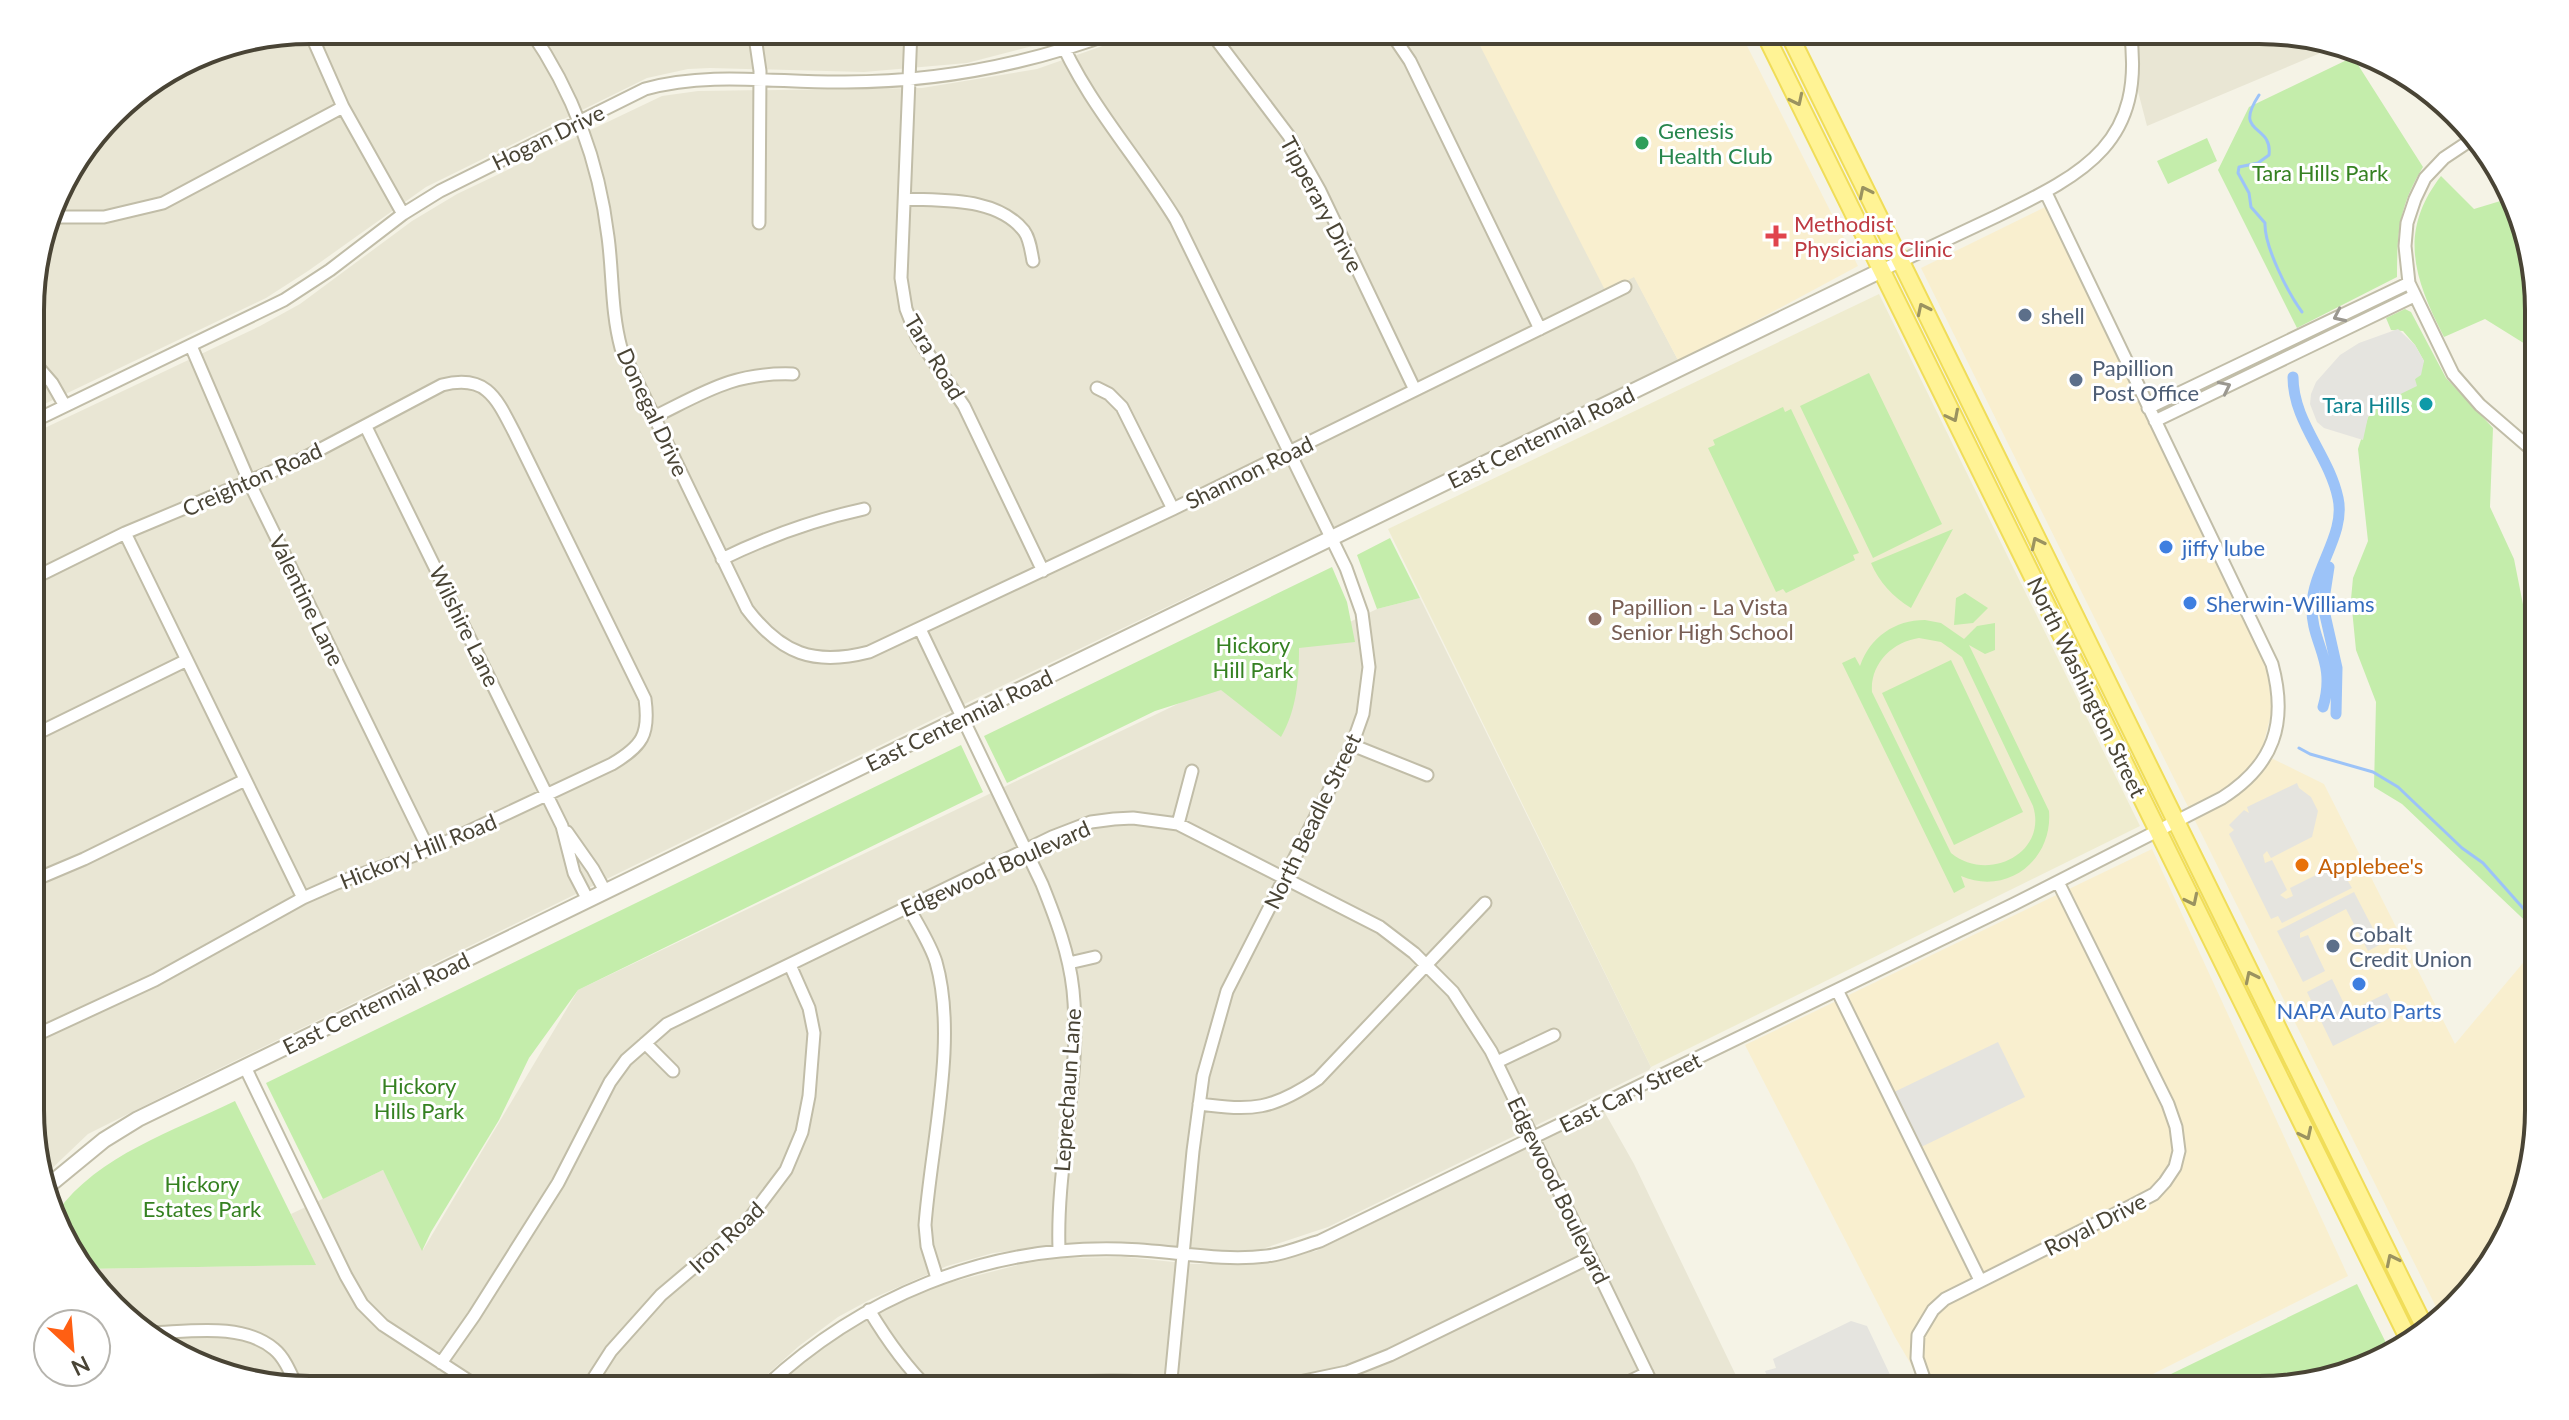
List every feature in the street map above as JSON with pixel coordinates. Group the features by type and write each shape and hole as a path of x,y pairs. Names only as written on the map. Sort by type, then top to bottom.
{"main road":[{"name":"North Washington Street","path":"1770,44 2405,1332"},
{"name":"North Washington Street","path":"1794,44 2421,1320"}],"street":[{"path":"1399,44 1410,61 1540,329"},
{"path":"1880,271 2046,193 2087,166 2118,127 2128,104 2133,78 2131,44"},
{"path":"316,45 343,107 403,214"},
{"name":"Donegal Drive","path":"539,45 567,90 580,122 603,205 615,325 621,348 747,609 765,632 799,654 848,658 869,652"},
{"path":"758,45 759,223"},
{"name":"Tara Road","path":"910,45 901,278 906,309 917,337 964,406 1043,571"},
{"name":"North Beadle Street","path":"1062,45 1096,107 1176,220 1332,537 1362,613 1369,650 1367,692 1352,745 1227,991 1203,1076 1172,1376"},
{"name":"Hogan Drive","path":"44,416 284,300 330,270 403,214 473,173 645,89 670,82 704,79 846,83 909,78 990,68 1079,45"},
{"name":"Tipperary Drive","path":"1220,45 1289,136 1320,191 1415,390"},
{"path":"61,217 104,217 163,203 343,107"},
{"path":"2466,144 2444,158 2425,178 2415,199 2407,223 2405,246 2409,283 2446,361 2463,386 2480,405 2524,442"},
{"path":"2046,193 2155,421 2414,296"},
{"path":"906,199 962,202 995,211 1025,232 1033,261"},
{"name":"East Centennial Road","path":"54,1180 68,1166 138,1119 1880,271"},
{"path":"2148,408 2409,283"},
{"name":"Shannon Road","path":"869,652 1173,509 1625,287"},
{"name":"Valentine Lane","path":"191,346 249,482 429,850"},
{"path":"44,374 65,406"},
{"path":"654,417 738,377 793,374"},
{"name":"Creighton Road","path":"44,573 125,533 249,482 366,427 442,385 457,381 489,391 501,407 586,577"},
{"path":"1097,388 1109,394 1122,407 1173,509"},
{"name":"East Cary Street","path":"777,1376 839,1327 869,1310 937,1278 1015,1255 1059,1249 1125,1249 1231,1258 1269,1256 1320,1241 2058,882 2222,798 2241,784 2265,758 2276,731 2280,700 2272,664 2155,421"},
{"name":"Wilshire Lane","path":"366,427 548,796 562,826 574,873 588,900"},
{"path":"722,559 779,533 819,519 864,509"},
{"path":"125,533 303,898"},
{"name":"Hickory Hill Road","path":"44,1031 155,980 303,898 429,850 548,796 630,753 643,740 648,720 645,699 586,577"},
{"name":"Leprechaun Lane","path":"920,629 1026,849 1058,924 1069,963 1075,1023 1073,1075 1058,1217 1059,1249"},
{"path":"44,730 187,660"},
{"path":"1352,745 1427,775"},
{"path":"1178,824 1192,771"},
{"path":"44,876 245,780"},
{"name":"Edgewood Boulevard","path":"441,1363 558,1183 610,1082 626,1060 667,1024 1026,849 1091,822 1133,818 1178,824 1380,927 1453,992 1497,1062 1647,1373"},
{"name":"Wilshire Lane","path":"562,826 605,891"},
{"name":"Royal Drive","path":"1923,1375 1917,1358 1918,1335 1924,1323 1945,1299 2154,1194 2175,1167 2179,1151 2176,1127 2168,1104 2058,882"},
{"path":"1199,1104 1236,1109 1266,1107 1296,1094 1318,1079 1485,903"},
{"path":"908,906 935,957 946,1023 925,1225 927,1246 937,1278"},
{"path":"1069,963 1095,957"},
{"name":"Iron Road","path":"595,1376 611,1351 661,1295 746,1223 786,1170 805,1120 814,1033 809,1008 790,965"},
{"path":"1837,990 1980,1280"},
{"path":"1497,1062 1554,1035"},
{"path":"645,1043 673,1071"},
{"path":"245,1067 362,1304 383,1325 461,1376"},
{"path":"1329,1375 1362,1366 1591,1257"},
{"path":"869,1310 890,1345 915,1376"},
{"path":"166,1333 225,1332 254,1337 275,1350 290,1375"},
{"path":"1642,1375 1647,1373"}],"shaded area":[{"path":"1479,44 1746,44 1858,266 1679,362 1634,277 1606,292"},
{"path":"1495,44 1606,291 1634,276 1679,362 985,694 210,1073 88,1134 51,1169 44,1110 44,428 260,326 300,304 412,221 457,194 662,96 698,91 922,88 1037,69 1106,45"},
{"path":"2126,44 2259,44 2323,52 2147,126"},
{"path":"293,45 1038,45 967,63 864,72 710,68 688,69 647,78 426,187 266,298 44,404 46,276 64,208 89,162 135,110 162,89 208,64 258,49"},
{"path":"2047,206 2267,666 2272,711 2261,753 2324,784 2455,1044 2524,962 2524,1127 2520,1162 2505,1212 2489,1243 2459,1285 2436,1308 1921,268"},
{"path":"1879,294 2140,826 1651,1067 1388,529"},
{"path":"2398,329 2415,345 2424,361 2421,375 2415,379 2417,386 2380,404 2368,417 2363,440 2324,428 2317,422 2310,404 2316,382 2340,355 2359,343"},
{"path":"1420,598 1651,1067 1649,1070 1328,1227 1259,1250 1219,1251 1104,1241 993,1253 947,1266 838,1317 766,1376 276,1374 208,1356 177,1340 148,1321 122,1298 97,1269 315,1265 291,1214 383,1170 423,1250 578,990 1377,609"},
{"path":"2297,783 2311,797 2318,811 2312,837 2271,858 2267,851 2263,855 2265,863 2272,860 2287,890 2280,895 2286,899 2293,896 2290,888 2338,864 2352,888 2282,923 2278,916 2271,919 2229,834 2234,830 2229,825 2244,810 2249,813 2247,807"},
{"path":"2152,849 2348,1276 2151,1375 1917,1375 1745,1045"},
{"path":"2354,892 2381,944 2368,951 2346,909 2300,933 2300,938 2308,935 2325,971 2303,982 2277,931"},
{"path":"2332,979 2348,1012 2387,993 2398,1014 2333,1046 2307,992"},
{"path":"1998,1042 2025,1097 1919,1148 1892,1093"},
{"path":"1604,1111 1634,1164 1736,1375 785,1376 800,1362 858,1324 898,1303 940,1285 1022,1264 1058,1258 1125,1257 1193,1264 1252,1264 1316,1251"},
{"path":"1851,1321 1867,1326 1890,1375 1767,1375 1765,1371 1776,1368 1773,1359"}],"green space":[{"name":"Tara Hills Park","path":"2348,60 2356,62 2423,167 2404,207 2397,277 2297,328 2218,170 2249,107"},
{"path":"2207,138 2217,161 2168,184 2157,161"},
{"path":"2441,176 2474,209 2501,201 2520,258 2524,343 2485,319 2444,337 2425,296 2415,256 2419,217 2427,197"},
{"path":"2405,309 2411,312 2446,378 2493,428 2490,507 2514,559 2524,609 2524,920 2402,804 2374,787 2376,702 2356,650 2351,599 2353,578 2368,541 2358,449 2368,417 2380,404 2415,379 2424,361 2403,331 2391,330 2386,318"},
{"path":"1869,373 1942,524 1873,558 1800,406"},
{"path":"1783,407 1785,412 1791,409 1859,553 1853,555 1855,560 1786,593 1783,589 1776,592 1708,448 1715,445 1713,440"},
{"path":"1953,529 1911,608 1887,588 1871,563"},
{"path":"1390,538 1420,598 1377,609 1357,555"},
{"name":"Hickory Hill Park","path":"1332,567 1347,602 1355,642 1299,648 1296,694 1291,716 1281,737 1221,690 1155,711 1007,783 984,736"},
{"path":"1965,593 1988,608 1973,623 1954,625 1956,598"},
{"path":"1914,621 1941,623 1964,639 1977,626 1995,623 1995,650 1985,654 1969,645 2049,811 2043,845 2024,869 1995,881 1978,881 1961,876 1965,887 1954,893 1842,663 1855,657 1860,666 1870,647 1885,632","holes":["1919,638 1941,642 1962,657 2033,806 2035,823 2032,838 2011,859 1997,864 1965,862 1951,853 1872,692 1875,672 1892,649"]},
{"path":"1951,660 2023,812 1954,845 1882,693"},
{"name":"Hickory Hills Park","path":"961,745 983,792 578,990 529,1058 499,1120 422,1251 383,1170 323,1199 266,1083"},
{"name":"Hickory Estates Park","path":"235,1101 316,1265 97,1269 71,1227 62,1206 74,1192 115,1160"},
{"path":"2357,1284 2386,1343 2344,1362 2311,1371 2276,1375 2169,1375"}],"waterway":[{"path":"2259,95 2252,108 2251,124 2265,138 2269,155 2258,163 2239,167 2238,173 2249,193 2251,207 2265,223 2268,244 2278,269 2302,312"},
{"path":"2293,377 2299,409 2338,498 2338,524 2318,577 2312,604 2312,618 2327,677 2323,707"},
{"path":"2329,567 2323,606 2337,668 2336,714"},
{"path":"2299,748 2373,772 2398,787 2462,848 2483,863 2524,909"}],"place":[{"name":"Genesis Health Club","path":"1642,143"},
{"name":"Methodist Physicians Clinic","path":"1776,236"},
{"name":"shell","path":"2025,315"},
{"name":"Papillion Post Office","path":"2076,380"},
{"name":"Tara Hills","path":"2426,404"},
{"name":"jiffy lube","path":"2166,547"},
{"name":"Sherwin-Williams","path":"2190,603"},
{"name":"Papillion - La Vista Senior High School","path":"1595,619"},
{"name":"Applebee's","path":"2302,865"},
{"name":"Cobalt Credit Union","path":"2333,946"},
{"name":"NAPA Auto Parts","path":"2359,984"}]}
